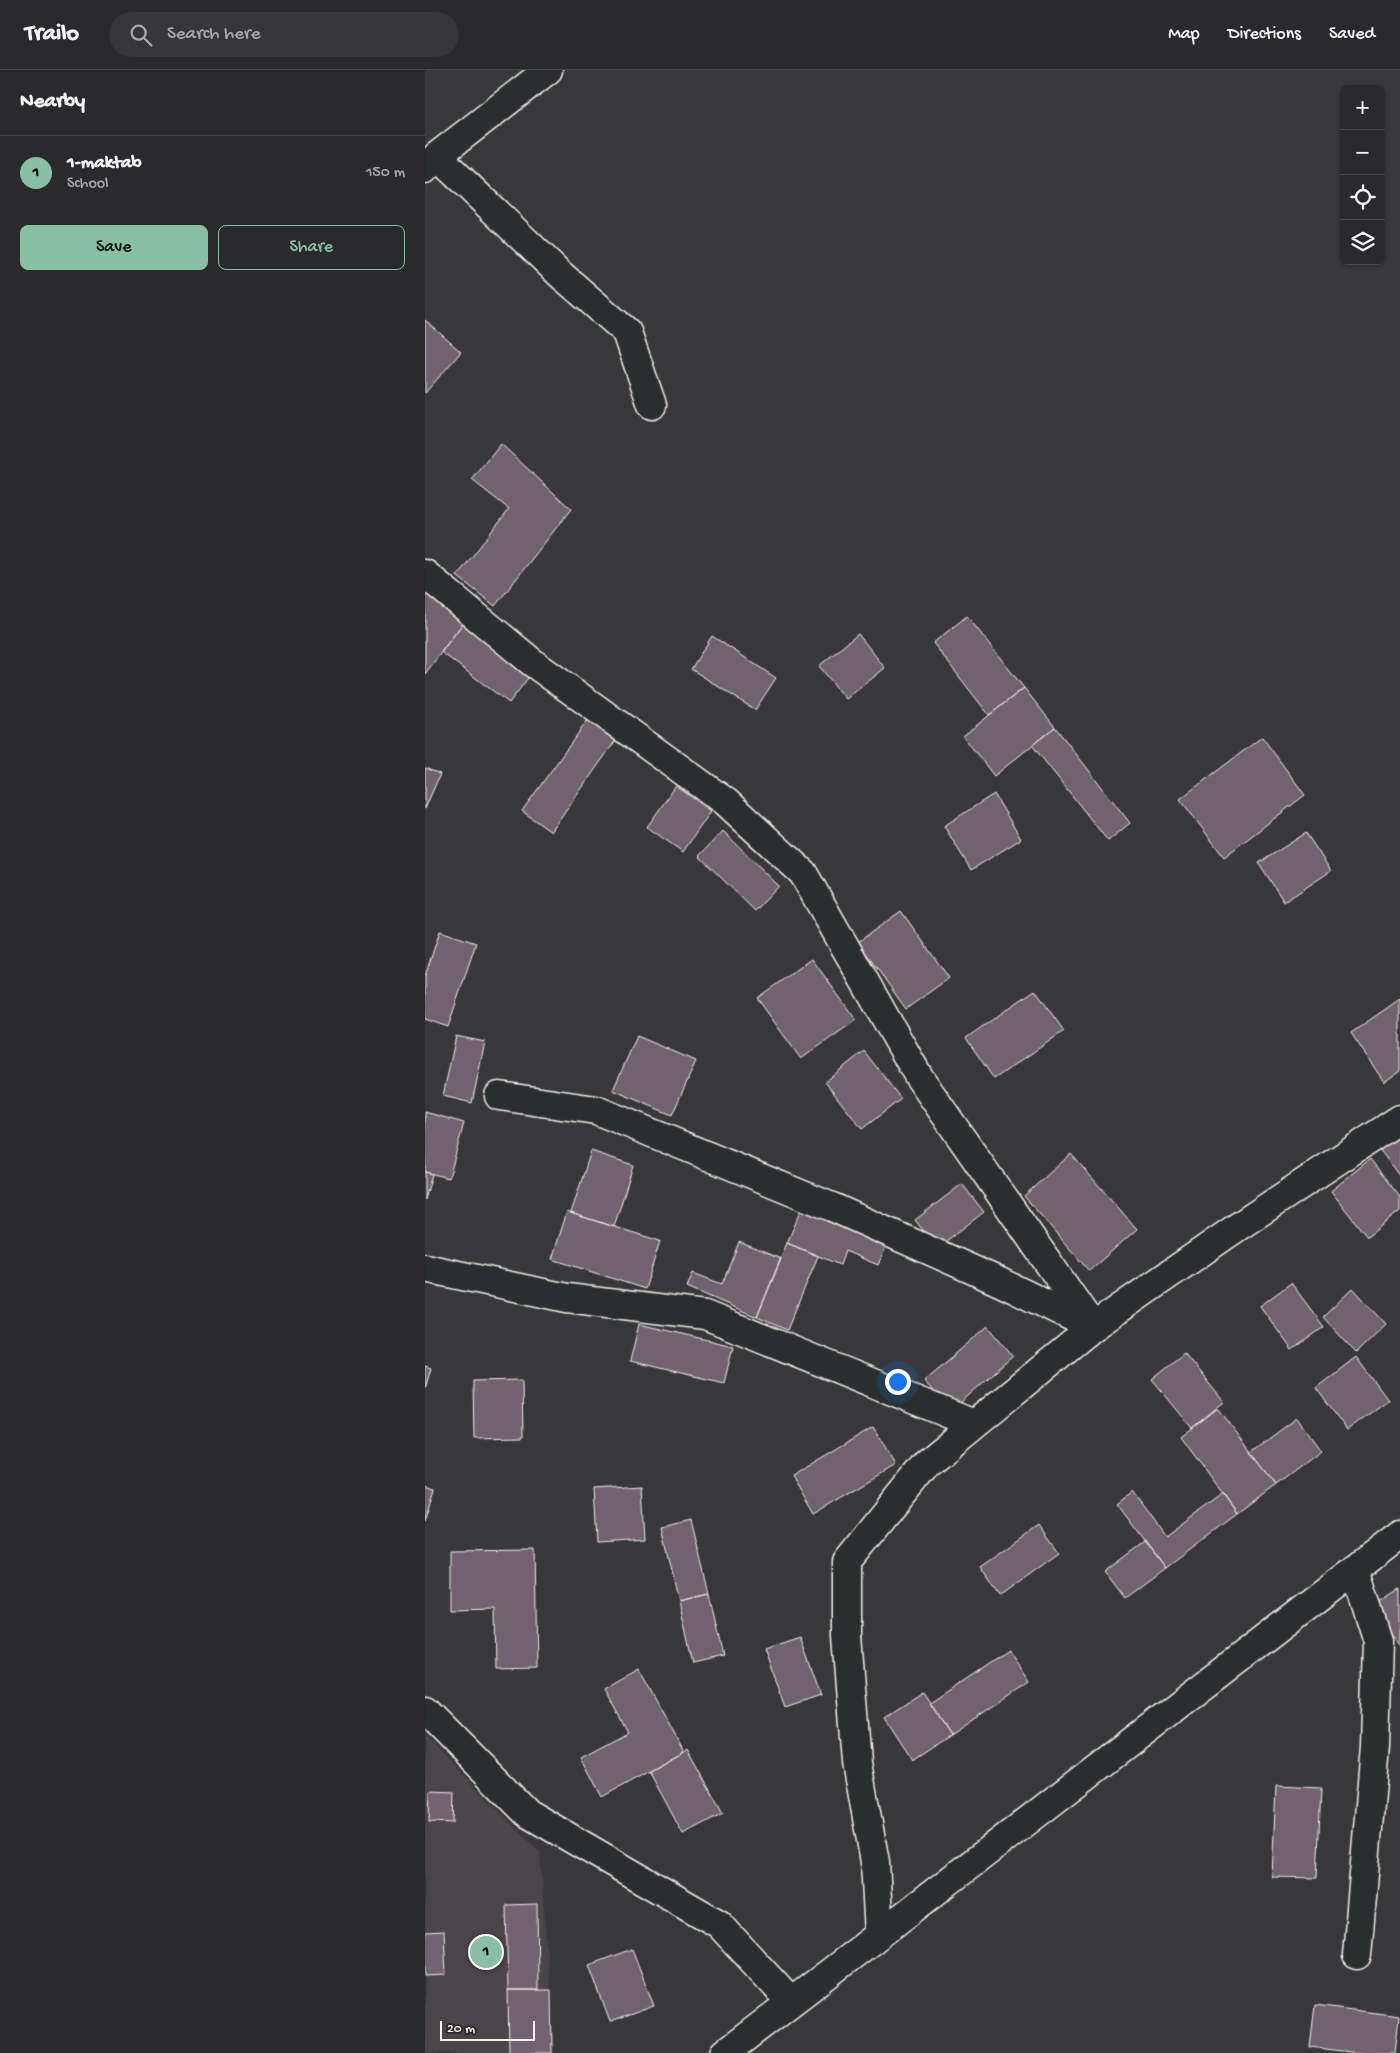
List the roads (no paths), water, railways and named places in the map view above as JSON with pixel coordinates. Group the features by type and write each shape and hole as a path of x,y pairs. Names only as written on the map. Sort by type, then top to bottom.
{"street":[{"path":"548,70 431,163 627,332 652,405"},
{"path":"425,574 533,663 726,802 803,872 919,1077 1093,1327"},
{"path":"499,1096 596,1110 849,1215 1000,1282 1093,1327"},
{"path":"879,1935 875,1862 857,1763 847,1636 847,1562 927,1463 1093,1327 1236,1228 1400,1119"},
{"path":"425,1268 567,1298 705,1315 974,1424"},
{"path":"725,2053 1400,1535"},
{"path":"1355,1569 1379,1641 1375,1747 1357,1955"},
{"path":"425,1710 527,1813 719,1924 791,2002"}],"place":[{"name":"1-maktab","path":"486,1952"}]}
